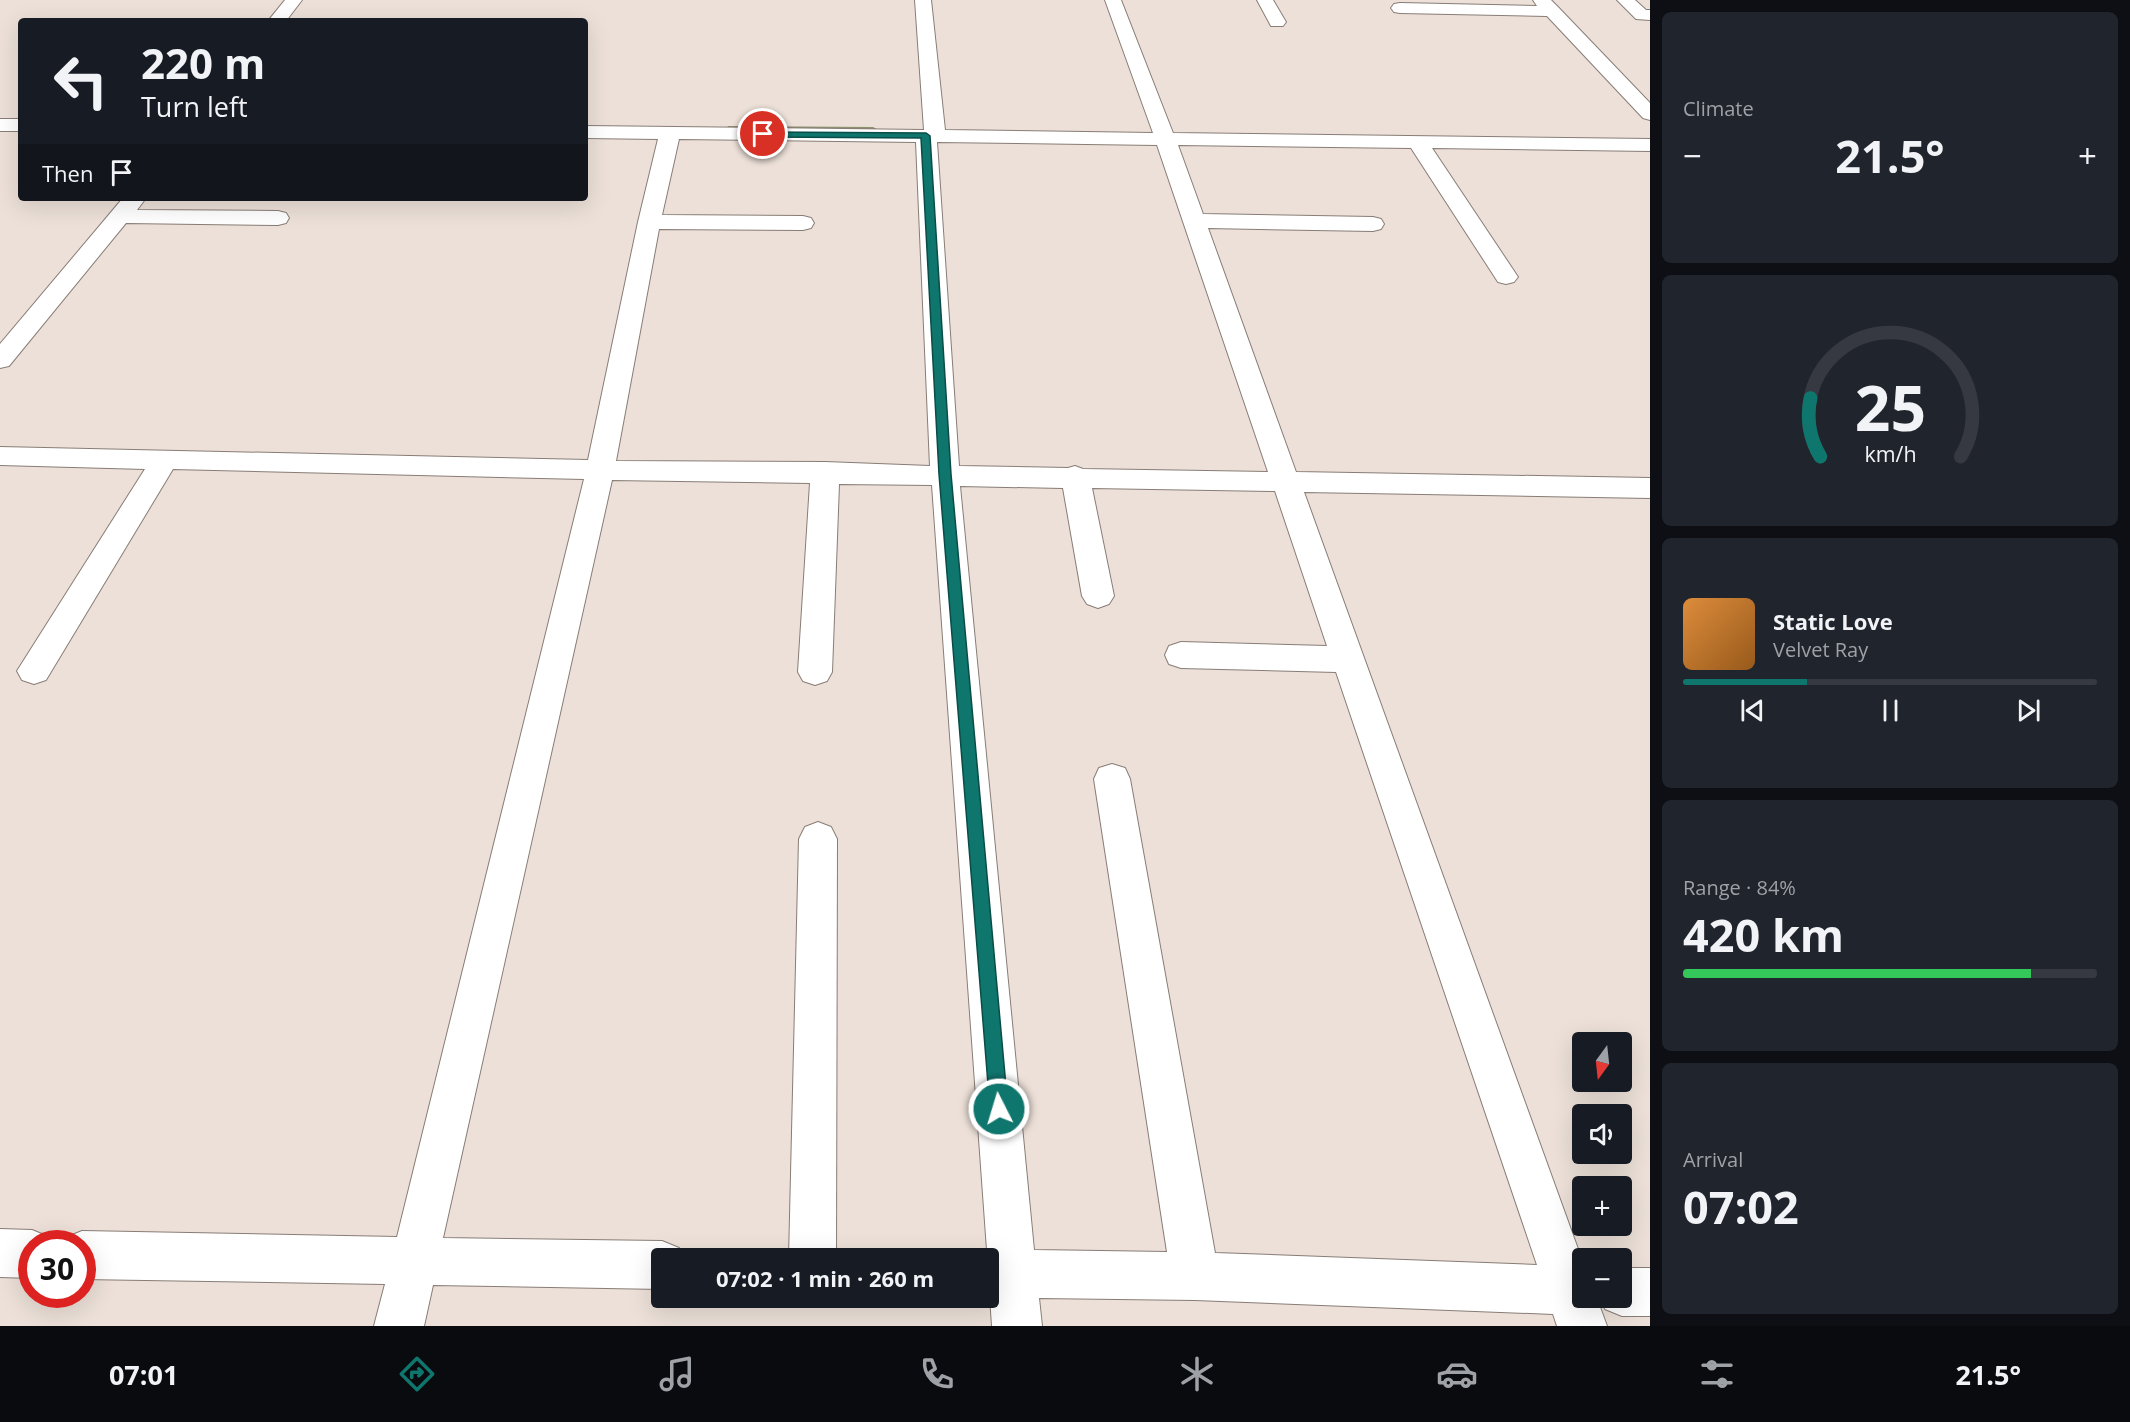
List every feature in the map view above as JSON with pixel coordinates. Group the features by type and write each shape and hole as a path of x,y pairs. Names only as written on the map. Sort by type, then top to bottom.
{"street":[{"path":"279,18 294,0"},
{"path":"923,0 945,474 1001,1274 1017,1326"},
{"path":"1113,0 1165,138 1572,1285"},
{"path":"1265,0 1277,22"},
{"path":"1626,0 1642,15 1650,15"},
{"path":"1400,8 1546,6 1650,114"},
{"path":"0,125 18,125"},
{"path":"588,132 1650,145"},
{"path":"399,1326 600,470 649,222 670,133"},
{"path":"1417,142 1506,277"},
{"path":"0,360 128,207 278,218"},
{"path":"1194,221 1373,224"},
{"path":"649,222 803,223"},
{"path":"0,456 600,470 1075,476 1650,488"},
{"path":"34,671 165,460"},
{"path":"815,672 825,472"},
{"path":"1075,476 1098,596"},
{"path":"1181,655 1348,659"},
{"path":"1112,779 1195,1276"},
{"path":"812,1248 818,839"},
{"path":"0,1253 18,1254"},
{"path":"96,1255 651,1265"},
{"path":"1001,1274 1195,1276 1572,1302"},
{"path":"1632,1292 1650,1292"}],"waterway":[{"path":"731,128 873,129"}],"route":[{"path":"763,134 926,136 945,474 999,1109"}]}
